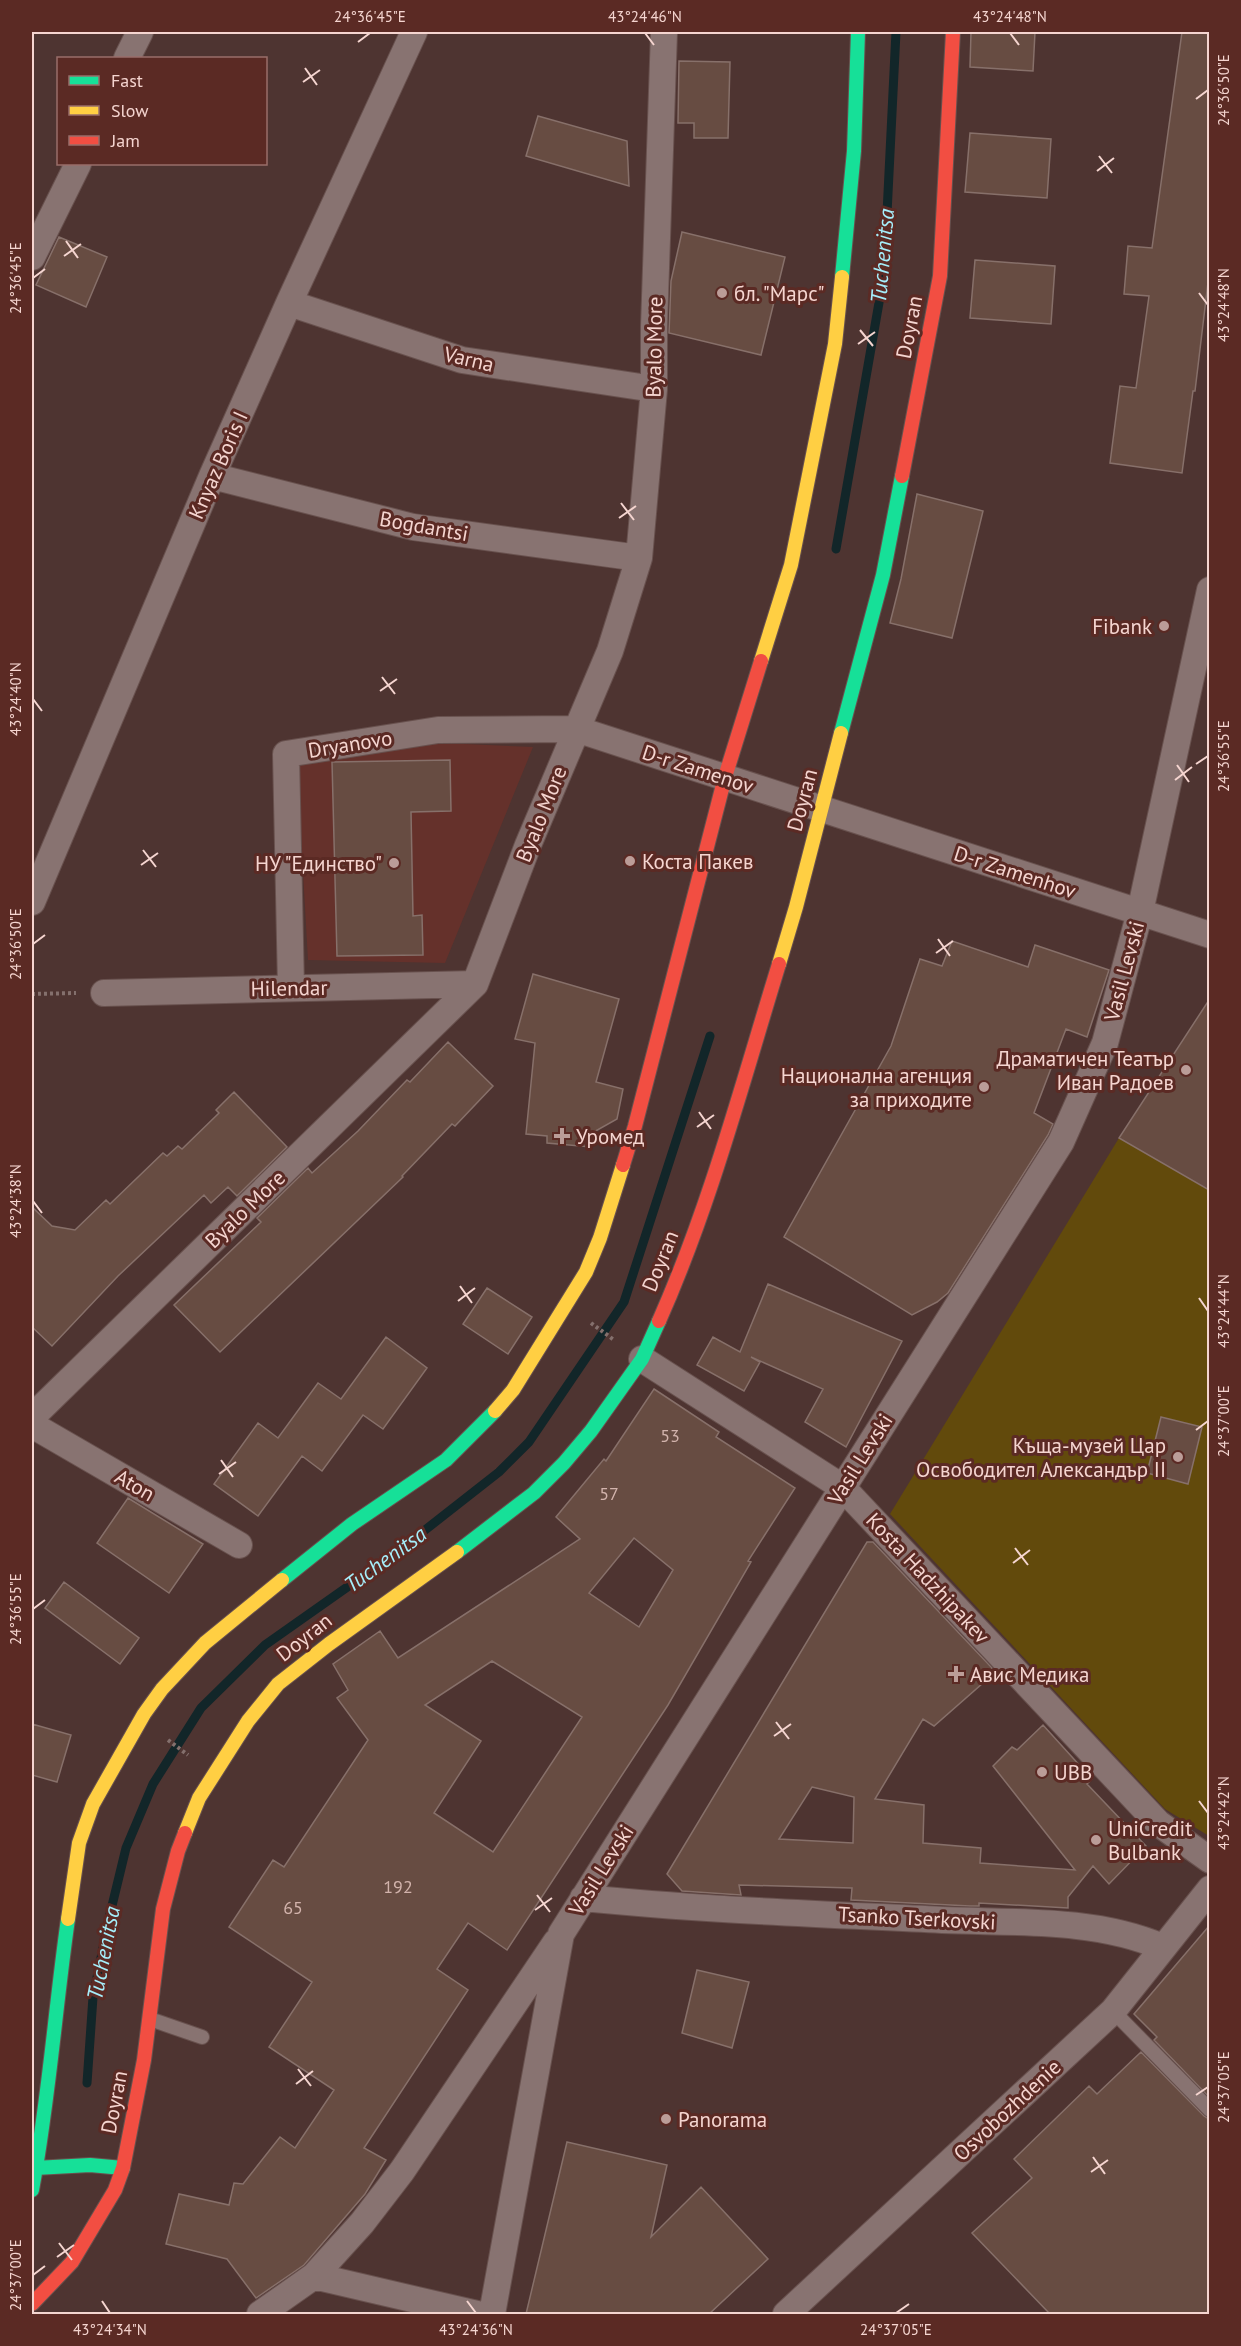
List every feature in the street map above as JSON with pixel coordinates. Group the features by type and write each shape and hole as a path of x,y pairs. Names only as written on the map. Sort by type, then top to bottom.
{"main road":[{"path":"32,2190 44,2126 72,1882 79,1843 93,1804 144,1714 162,1689 205,1643 352,1524 446,1460 482,1426 513,1390 544,1342 586,1272 600,1238 635,1126 725,777 791,565 835,344 854,151 858,32"},
{"name":"Doyran","path":"32,2304 72,2262 115,2190 123,2168 150,2019 163,1909 178,1851 199,1798 248,1721 278,1684 346,1631 457,1552 534,1493 591,1431 642,1359 684,1264 723,1148 796,907 883,575 940,276 953,32"},
{"path":"35,2168 90,2165 123,2168"}],"street":[{"path":"128,57 140,32"},
{"name":"Knyaz Boris I","path":"32,902 212,476 414,32"},
{"name":"Byalo More","path":"32,1417 475,984 528,845 610,651 639,558 654,389 654,315 664,32"},
{"path":"32,257 78,165"},
{"name":"Varna","path":"289,303 462,360 654,389"},
{"name":"Bogdantsi","path":"212,476 413,527 639,558"},
{"name":"Vasil Levski","path":"492,2314 561,1934 1061,1142 1105,1043 1140,912 1209,590"},
{"name":"D-r Zamenov","path":"576,729 821,809"},
{"name":"Dryanovo","path":"291,987 286,754 438,730 576,729"},
{"name":"D-r Zamenhov","path":"821,809 1209,935"},
{"name":"Hilendar","path":"104,993 475,984"},
{"name":"Kosta Hadzhipakev","path":"642,1359 842,1487 1158,1823 1209,1860"},
{"name":"Aton","path":"32,1425 239,1545"},
{"name":"Osvobozhdenie","path":"786,2314 1113,2011 1209,1889"},
{"name":"Tsanko Tserkovski","path":"583,1898 668,1906 1079,1926 1151,1942 1162,1947"},
{"path":"260,2314 314,2276 363,2223 402,2171 561,1934"},
{"path":"314,2276 477,2314"}],"lane":[{"path":"1113,2011 1209,2110"},
{"path":"150,2019 202,2037"}],"path":[{"path":"32,994 104,993"},
{"path":"586,1320 619,1343"},
{"path":"159,1733 196,1760"}],"shaded area":[{"name":"НУ \"Единство\"","path":"419,742 533,747 445,963 308,960 297,766"},
{"path":"1119,1138 1209,1190 1209,1836 1165,1809 890,1514"}],"building":[{"path":"971,32 1035,32 1033,71 970,67"},
{"path":"1182,32 1209,32 1209,274 1195,391 1193,391 1182,473 1110,463 1120,386 1136,388 1149,296 1124,294 1128,246 1152,248"},
{"path":"679,61 730,62 728,138 694,138 694,123 678,123"},
{"path":"538,116 627,141 629,186 526,156"},
{"path":"970,133 1051,139 1047,198 965,192"},
{"name":"бл. \"Марс\"","path":"682,232 785,257 761,355 669,333 671,281"},
{"path":"59,237 107,257 86,307 36,285"},
{"path":"975,260 1055,266 1051,324 970,318"},
{"path":"917,494 983,511 952,638 890,623"},
{"path":"450,760 451,811 411,812 413,916 422,915 423,955 337,956 332,762"},
{"path":"952,941 1028,967 1035,945 1109,970 1087,1037 1066,1029 1034,1113 1053,1124 1048,1135 948,1293 937,1302 912,1315 784,1237 891,1046 920,959 942,966"},
{"path":"533,974 619,999 596,1082 623,1089 617,1119 592,1133 591,1147 547,1143 547,1136 526,1134 535,1043 515,1039"},
{"name":"Драматичен Театър Иван Радоев","path":"1209,1000 1209,1190 1119,1138"},
{"path":"448,1042 493,1086 455,1126 452,1124 403,1177 220,1352 174,1305 261,1222 257,1218 308,1168 312,1173 358,1131 407,1080 410,1082"},
{"path":"234,1092 287,1147 237,1196 228,1187 211,1203 204,1195 118,1276 52,1346 32,1327 32,1207 52,1226 75,1230 106,1200 110,1204 163,1153 167,1156 178,1146 182,1149 219,1113 216,1110"},
{"path":"768,1284 902,1341 846,1447 805,1422 823,1389 751,1357 760,1362 744,1391 697,1365 713,1337 740,1352"},
{"path":"487,1288 532,1317 508,1354 463,1324"},
{"path":"386,1337 427,1368 383,1429 363,1415 322,1471 302,1456 258,1516 214,1484 258,1423 278,1438 318,1383 341,1399"},
{"path":"654,1389 719,1432 716,1437 795,1488 748,1561 751,1562 668,1705 507,1950 468,1923 437,1969 468,1990 364,2148 386,2160 365,2194 304,2265 256,2298 227,2259 166,2244 179,2194 229,2205 234,2183 243,2184 280,2137 295,2148 334,2090 269,2047 312,1982 229,1927 273,1860 284,1867 368,1740 337,1698 348,1690 333,1664 380,1631 398,1658 580,1539 556,1517 604,1459 606,1461","holes":["634,1538 673,1570 639,1627 589,1593","492,1661 582,1717 493,1852 434,1813 481,1741 425,1705"]},
{"name":"Къща-музей Цар Освободител Александър II","path":"1161,1417 1202,1427 1188,1484 1147,1473"},
{"path":"128,1498 203,1544 169,1593 97,1543"},
{"path":"867,1542 873,1542 992,1668 983,1683 934,1726 923,1719 875,1799 924,1805 923,1843 981,1848 980,1863 1075,1870 993,1766 1012,1747 1017,1750 1043,1725 1092,1779 1087,1784 1146,1846 1109,1884 1093,1866 1068,1897 1068,1908 851,1900 852,1888 739,1885 741,1895 682,1891 667,1874","holes":["812,1787 854,1797 853,1843 779,1839"]},
{"path":"64,1582 139,1638 120,1664 45,1608"},
{"path":"32,1724 71,1735 57,1782 32,1775"},
{"path":"1209,1926 1209,2097 1154,2040 1157,2037 1134,2014"},
{"path":"697,1970 749,1982 732,2048 682,2033"},
{"path":"1141,2052 1209,2119 1209,2314 1050,2314 972,2233 1032,2178 1014,2159 1089,2086 1097,2094"},
{"path":"567,2142 667,2165 651,2237 701,2187 768,2259 709,2314 526,2314"}],"waterway":[{"name":"Tuchenitsa","path":"836,549 884,274 896,32"},
{"name":"Tuchenitsa","path":"87,2083 93,1997 110,1914 126,1848 153,1784 201,1708 265,1645 397,1552 499,1472 529,1442 624,1302 710,1036"}],"traffic: fast":[{"path":"842,277 854,151 858,32"},
{"path":"841,733 883,575 902,476"},
{"path":"457,1552 534,1493 564,1463 591,1431 642,1359 659,1321"},
{"path":"282,1580 352,1524 446,1460 495,1411"},
{"path":"32,2190 43,2122 68,1919"},
{"path":"35,2168 90,2165 123,2168"}],"traffic: slow":[{"path":"761,661 791,565 835,344 842,277"},
{"path":"779,964 841,733"},
{"path":"495,1411 513,1390 586,1272 600,1238 623,1165"},
{"path":"185,1833 199,1798 248,1721 278,1684 329,1644 457,1552"},
{"path":"68,1919 79,1843 93,1804 144,1714 162,1689 205,1643 282,1580"}],"traffic: jam":[{"path":"902,476 940,276 953,32"},
{"path":"623,1165 725,777 761,661"},
{"path":"659,1321 710,1189 779,964"},
{"path":"32,2304 72,2262 115,2190 123,2168 144,2060 163,1909 185,1833"}],"place":[{"name":"бл. \"Марс\"","path":"722,293"},
{"name":"Fibank","path":"1164,626"},
{"name":"Коста Пакев","path":"630,861"},
{"name":"НУ \"Единство\"","path":"394,863"},
{"name":"Драматичен Театър Иван Радоев","path":"1186,1070"},
{"name":"Национална агенция за приходите","path":"984,1087"},
{"name":"Уромед","path":"562,1136"},
{"name":"Къща-музей Цар Освободител Александър II","path":"1178,1457"},
{"name":"Авис Медика","path":"956,1674"},
{"name":"UBB","path":"1042,1772"},
{"name":"UniCredit Bulbank","path":"1096,1840"},
{"name":"Panorama","path":"666,2119"}]}
